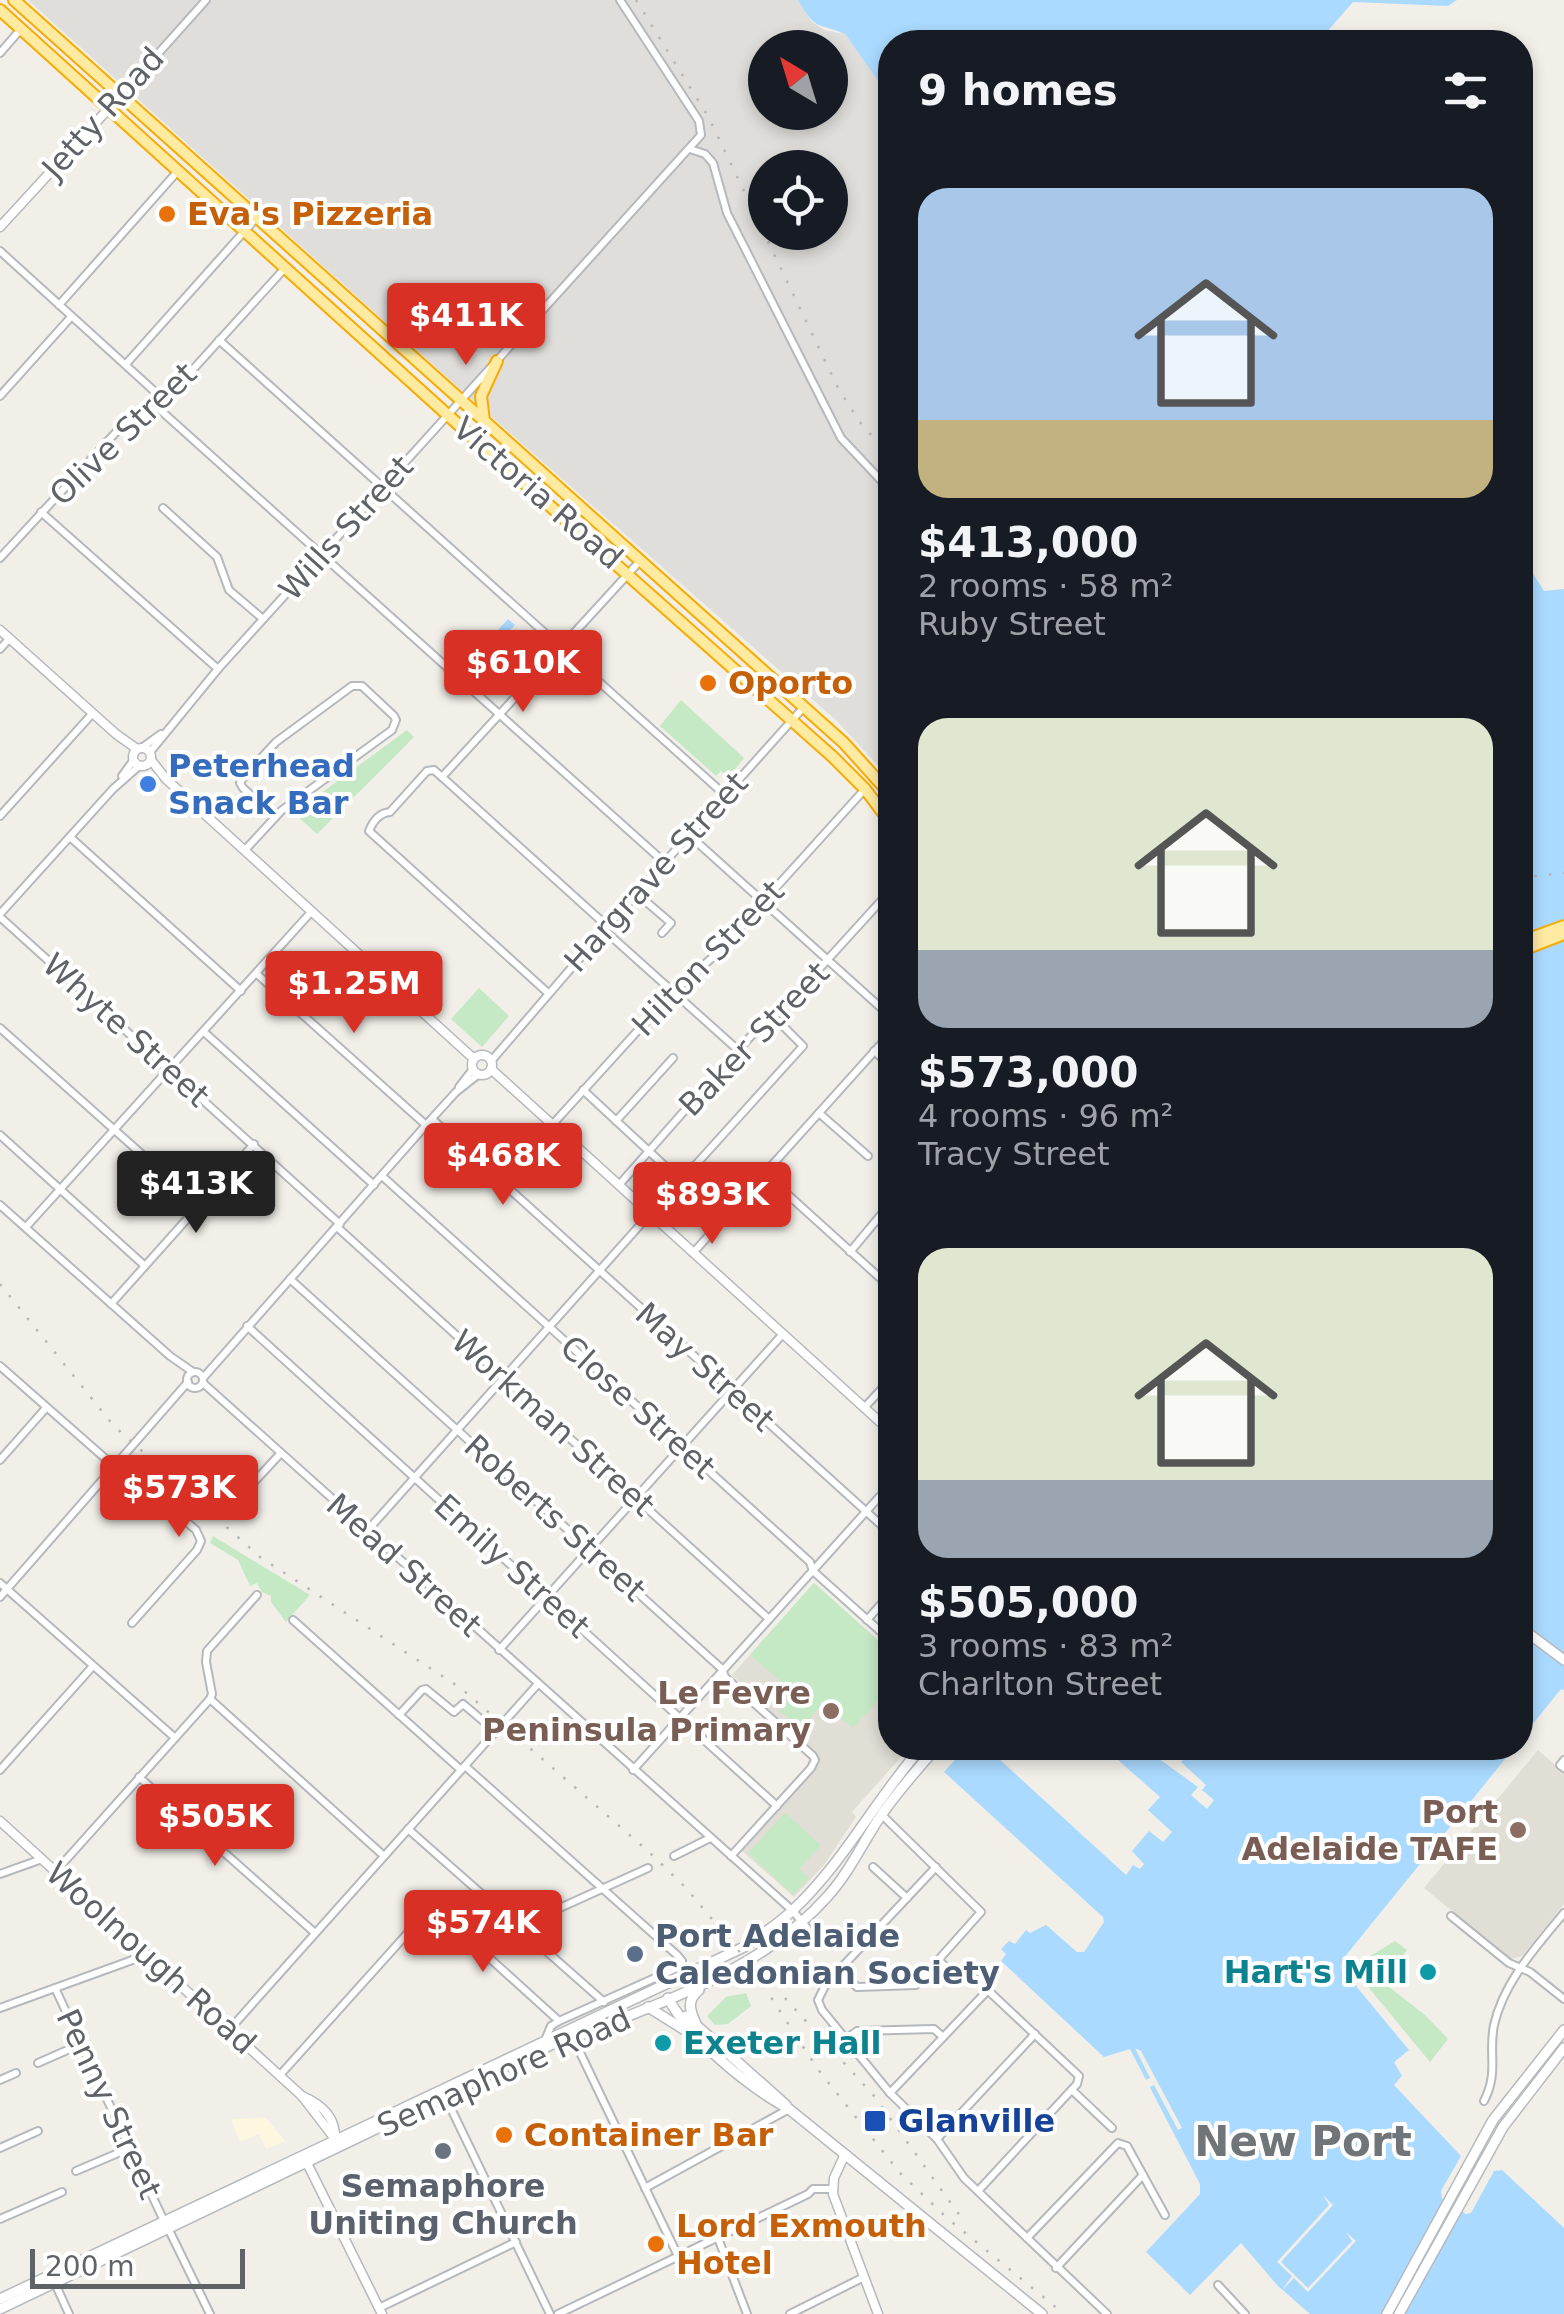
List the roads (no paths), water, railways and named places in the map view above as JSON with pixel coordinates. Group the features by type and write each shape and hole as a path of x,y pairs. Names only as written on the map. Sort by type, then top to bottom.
{"highway":[{"name":"Victoria Road","path":"14,0 844,744 878,781"},
{"name":"Victoria Road","path":"0,10 834,757 878,806"},
{"path":"484,420 481,399 497,361"},
{"path":"834,757 844,744"},
{"path":"1533,937 1564,926"},
{"path":"1533,946 1564,934"}],"main road":[{"path":"1533,1636 1564,1660"},
{"name":"Semaphore Road","path":"444,2092 603,2007 663,1986 744,1947 793,1911 818,1885 873,1806 911,1760"},
{"name":"Semaphore Road","path":"304,2158 326,2153 350,2137 559,2041 709,1982 805,1926 845,1874 882,1814 926,1760"},
{"path":"693,2030 690,1998 709,1982"},
{"path":"663,1986 693,2030"},
{"path":"648,2008 693,2030 778,2095 788,2109 1042,2314"},
{"path":"1387,2314 1502,2107 1564,2030"},
{"path":"1400,2314 1504,2127 1564,2048"},
{"path":"326,2153 335,2139 350,2137"},
{"name":"Semaphore Road","path":"0,2299 248,2186 335,2139"},
{"name":"Semaphore Road","path":"0,2309 52,2278"}],"street":[{"name":"Jetty Road","path":"0,227 206,0"},
{"path":"620,0 698,121 700,135 690,149 705,154 713,163 727,213 842,438 878,477"},
{"path":"0,53 21,29"},
{"name":"Wills Street","path":"0,916 218,669 690,149"},
{"path":"58,305 178,172"},
{"path":"126,364 258,216"},
{"path":"0,251 164,400"},
{"name":"Olive Street","path":"0,558 118,429 158,408 286,267"},
{"path":"0,396 71,317"},
{"path":"218,340 725,795"},
{"path":"158,408 664,862"},
{"path":"163,508 218,557 229,590 263,619"},
{"path":"41,512 218,669"},
{"path":"442,777 640,561"},
{"path":"0,630 878,1420"},
{"path":"0,649 9,639"},
{"path":"245,850 274,817 395,725 394,716 362,686 352,686 276,742 240,783 274,817"},
{"name":"Hargrave Street","path":"0,1597 4,1586 290,1279 803,708"},
{"path":"0,816 92,714"},
{"path":"548,993 369,831 373,822 384,812 390,812 427,771 434,770 442,777 738,1050"},
{"name":"Hilton Street","path":"551,1126 672,993 714,956 865,789"},
{"path":"689,834 878,1005"},
{"path":"70,836 241,990"},
{"path":"636,893 671,923 662,933"},
{"name":"Baker Street","path":"618,1186 738,1050 779,1013 878,905"},
{"path":"26,1227 312,911"},
{"name":"Whyte Street","path":"0,916 254,1144 338,1225"},
{"name":"May Street","path":"257,974 599,1271 878,1522"},
{"path":"583,1090 681,1181 803,1046 773,1016"},
{"path":"0,1028 200,1206"},
{"path":"204,1032 374,1185"},
{"path":"692,1254 878,1048"},
{"path":"874,1052 878,1055"},
{"path":"616,1121 673,1058"},
{"path":"819,1113 868,1156"},
{"path":"0,1135 145,1266"},
{"path":"111,1304 254,1144"},
{"path":"765,1174 878,1276"},
{"name":"Close Street","path":"382,1176 810,1562 813,1571 878,1629"},
{"name":"Mead Street","path":"0,1205 710,1838 734,1853 805,1926"},
{"path":"367,1531 649,1215"},
{"path":"850,1252 878,1218"},
{"name":"Workman Street","path":"338,1225 769,1618"},
{"name":"Roberts Street","path":"290,1279 722,1670 724,1677 815,1760 777,1806"},
{"name":"Emily Street","path":"247,1326 777,1806"},
{"path":"499,1650 782,1336"},
{"path":"0,1366 196,1530 201,1541 132,1624"},
{"path":"864,1408 878,1393"},
{"path":"0,1460 46,1408"},
{"path":"232,1506 280,1454"},
{"path":"634,1770 878,1498"},
{"path":"4,1586 174,1737"},
{"path":"56,1870 210,1699 207,1651 257,1596"},
{"path":"868,1620 878,1608"},
{"path":"293,1620 680,1958 677,1968 688,1974"},
{"path":"0,1770 93,1666"},
{"path":"230,2029 537,1685"},
{"path":"399,1715 426,1689 454,1712 463,1704 496,1732"},
{"path":"210,1699 384,1856"},
{"path":"139,1776 315,1934"},
{"path":"734,1853 777,1806"},
{"path":"839,1970 857,1986 913,1986 982,1912 873,1806"},
{"name":"Woolnough Road","path":"0,1820 280,2074 335,2139"},
{"path":"408,1830 520,1926 603,2007"},
{"path":"674,1856 710,1838"},
{"path":"0,1874 42,1859"},
{"path":"873,1866 907,1898"},
{"path":"936,1867 839,1970 818,2000 890,2093 937,2139 978,2191 1107,2314"},
{"path":"520,1926 648,1868"},
{"path":"280,2074 432,1906 559,2021"},
{"path":"1484,2101 1495,2068 1494,2028 1520,1968 1564,1913"},
{"path":"1450,1916 1508,1963 1564,1999"},
{"path":"0,2008 149,1954"},
{"path":"939,1961 956,1976 968,1976 988,1990 1078,2076 1078,2084 978,2191"},
{"name":"Semaphore Road","path":"546,2038 551,2026 559,2021 603,2007 677,1968"},
{"name":"Penny Street","path":"55,1988 210,2314"},
{"path":"890,2093 988,1990"},
{"path":"846,2039 857,2031 934,2029 943,2037"},
{"path":"937,2139 1035,2034"},
{"path":"573,2038 678,2256"},
{"path":"38,2064 81,2044"},
{"path":"0,2080 16,2073"},
{"path":"1072,2090 1112,2128"},
{"path":"444,2092 550,2314"},
{"name":"Woolnough Road","path":"302,2096 315,2102 350,2137"},
{"path":"645,2188 788,2109"},
{"path":"335,2126 335,2139"},
{"path":"0,2148 38,2132"},
{"path":"1027,2238 1118,2143 1127,2146 1165,2215"},
{"path":"76,2172 130,2148"},
{"path":"845,2154 833,2189 878,2314"},
{"path":"304,2158 381,2311 516,2242"},
{"path":"1056,2268 1143,2175"},
{"path":"558,2314 813,2189 833,2189"},
{"path":"0,2219 62,2192"},
{"path":"718,2238 747,2314"},
{"path":"790,2314 864,2277"},
{"path":"52,2278 70,2314"},
{"path":"1218,2285 1246,2314"},
{"path":"1101,2306 1118,2314"}],"water":[{"path":"798,0 1457,0 1448,6 1353,2 1328,30 878,30 878,81 848,38 848,30 834,30 813,21"},
{"path":"1533,574 1544,591 1564,589 1564,1690 1533,1724"},
{"path":"508,619 515,625 473,672 468,670 467,664"},
{"path":"955,1760 1000,1760 1126,1875 1133,1865 1140,1869 1144,1864 1132,1851 1149,1831 1163,1842 1172,1832 1148,1810 1160,1797 1118,1760 1161,1760 1198,1787 1191,1795 1207,1809 1214,1800 1202,1790 1206,1785 1182,1760 1504,1760 1343,1959 1341,1968 1409,2050 1394,2062 1402,2076 1394,2085 1461,2156 1441,2191 1442,2198 1466,2214 1471,2213 1494,2171 1502,2170 1564,2228 1564,2314 1310,2314 1278,2286 1241,2243 1190,2295 1146,2252 1200,2194 1200,2184 1130,2049 1104,2057 1001,1961 1006,1954 1001,1949 1009,1941 1015,1944 1026,1930 1030,1933 1046,1925 1077,1952 1084,1952 1104,1922 1103,1917 944,1772"}],"railway":[{"path":"636,0 709,118 838,388 878,443"},
{"path":"1533,877 1564,873"},
{"path":"0,1284 113,1425 260,1557 462,1689 648,1851 686,1888 748,1962 817,2068 900,2173 947,2218 1064,2314"},
{"path":"785,1998 875,2097 960,2216"}],"place":[{"name":"Eva's Pizzeria","path":"167,214"},
{"name":"Oporto","path":"708,683"},
{"name":"Peterhead Snack Bar","path":"148,784"},
{"name":"Le Fevre Peninsula Primary","path":"831,1711"},
{"name":"Port Adelaide TAFE","path":"1518,1830"},
{"name":"Port Adelaide Caledonian Society","path":"635,1954"},
{"name":"Hart's Mill","path":"1428,1972"},
{"name":"Exeter Hall","path":"663,2043"},
{"name":"Glanville","path":"875,2121"},
{"name":"Container Bar","path":"504,2135"},
{"name":"Semaphore Uniting Church","path":"443,2151"},
{"name":"Lord Exmouth Hotel","path":"656,2244"}],"district":[{"name":"New Port","path":"1303,2141"}]}
